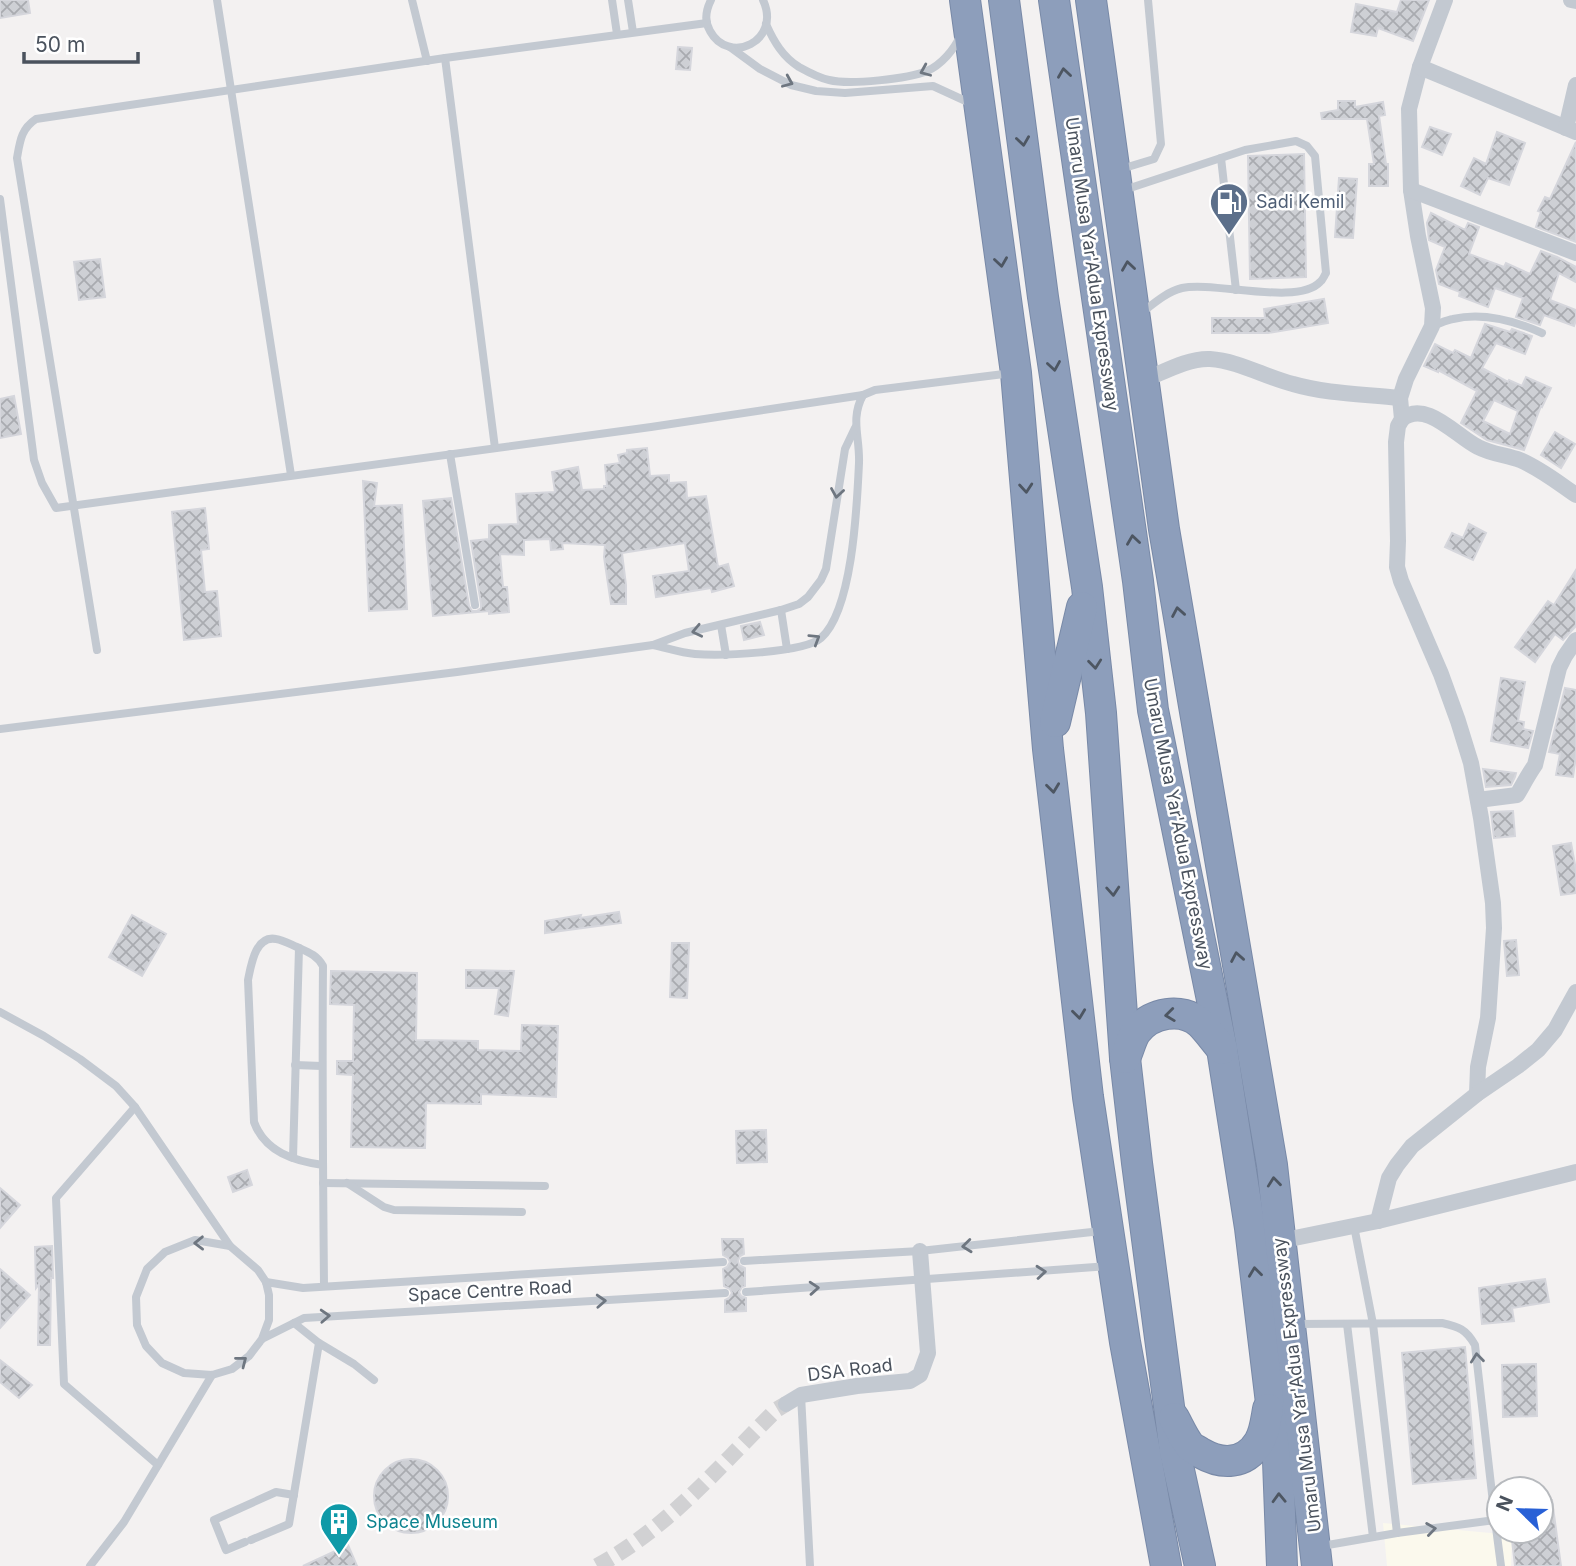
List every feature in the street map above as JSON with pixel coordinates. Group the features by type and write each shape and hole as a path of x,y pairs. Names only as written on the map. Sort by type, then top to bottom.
{"highway":[{"path":"1004,0 1043,297 1087,587 1101,713 1125,1058 1137,1163 1175,1452 1200,1566"},
{"name":"Umaru Musa Yar'Adua Expressway","path":"1054,0 1138,581 1153,710 1222,1049 1250,1227 1278,1461 1282,1566"},
{"name":"Umaru Musa Yar'Adua Expressway","path":"1091,0 1164,529 1272,1165 1316,1556"},
{"path":"966,10 1016,373 1048,749 1088,1097 1127,1355 1166,1566"},
{"path":"982,122 1043,297"},
{"path":"1097,299 1108,124"},
{"path":"1138,581 1196,716"},
{"path":"1048,749 1087,587"},
{"path":"1125,1058 1136,1032 1147,1022 1163,1014 1181,1013 1199,1022 1222,1049"},
{"path":"1170,1412 1192,1448 1213,1461 1229,1462 1241,1459 1259,1442 1270,1396"}],"street":[{"path":"1402,419 1400,398 1406,379 1432,326 1433,308 1411,191 1409,109 1420,67 1445,0"},
{"path":"1571,0 1576,1"},
{"path":"1420,67 1571,130 1576,85"},
{"path":"1411,191 1576,253"},
{"path":"1144,380 1186,363 1208,359 1232,363 1294,385 1400,398"},
{"path":"1477,1094 1478,1067 1488,1018 1493,903 1471,763 1441,674 1397,567 1398,426 1407,415 1416,413 1432,416 1468,442 1540,470 1576,495"},
{"path":"1478,800 1517,795 1527,780 1535,765 1559,668 1576,640"},
{"path":"1378,1221 1389,1178 1412,1146 1477,1094 1518,1066 1549,1039 1576,992"},
{"path":"1280,1241 1378,1221 1576,1172"},
{"name":"DSA Road","path":"794,1399 857,1386 911,1381 920,1375 928,1353 920,1251"}],"lane":[{"path":"217,0 291,475"},
{"path":"412,0 426,61"},
{"path":"612,0 617,34"},
{"path":"628,0 633,32"},
{"path":"730,47 741,48 759,39 766,24 767,10 763,0"},
{"path":"1116,181 1154,159 1161,144 1148,0"},
{"path":"708,2 707,23 713,37 760,69 791,85 816,91 845,93 933,86 967,100 982,122"},
{"path":"766,24 776,44 788,59 830,80 848,82 907,77 929,71 956,46 966,10"},
{"path":"97,650 18,158 20,138 27,125 36,119 445,58 707,23"},
{"path":"445,58 495,448"},
{"path":"1116,181 1221,158 1245,150 1296,141 1307,146 1315,156 1326,273 1320,283 1306,291 1268,293 1185,287 1172,291 1135,317"},
{"path":"1221,158 1236,290"},
{"path":"0,199 34,460 42,483 56,508 651,427 863,395 875,390 1016,373"},
{"path":"1432,326 1470,316 1518,322 1542,333"},
{"path":"0,729 653,645 685,633 799,604 808,597 826,569 845,449 855,428 858,405 863,395"},
{"path":"653,645 693,654 726,655 787,649 811,644 821,638 840,607 852,552 860,449 855,428"},
{"path":"450,454 475,605"},
{"path":"781,610 787,649"},
{"path":"721,625 726,655"},
{"path":"323,1165 305,1163 274,1150 258,1134 254,1122 248,980 255,952 263,942 270,939 278,939 311,953 323,966 324,1286"},
{"path":"293,1158 299,948"},
{"path":"0,1012 44,1036 116,1086 135,1107 230,1246 258,1270 267,1282 269,1320 262,1339 240,1363 232,1369 212,1375 184,1373 162,1363 146,1346 137,1325 136,1297 147,1269 165,1252 195,1240 230,1246"},
{"path":"295,1065 322,1066"},
{"path":"135,1107 56,1198 64,1384 158,1465"},
{"path":"323,1183 545,1186"},
{"path":"347,1183 384,1207 394,1210 522,1212"},
{"path":"1354,1226 1373,1324 1397,1533"},
{"path":"744,1261 920,1251 1107,1230"},
{"name":"Space Centre Road","path":"267,1282 303,1288 723,1262"},
{"path":"746,1292 1113,1266"},
{"name":"Space Centre Road","path":"262,1339 304,1318 724,1293"},
{"path":"294,1322 319,1343 354,1364 374,1380"},
{"path":"1290,1324 1442,1323 1457,1326 1469,1333 1475,1345 1490,1475"},
{"path":"1347,1324 1373,1537"},
{"path":"294,1495 276,1492 214,1520 226,1550 289,1524 294,1495 319,1343"},
{"path":"90,1566 124,1522 212,1375"},
{"path":"794,1399 810,1566"},
{"path":"1316,1556 1373,1537 1485,1521"},
{"path":"1498,1545 1500,1566"}],"shaded area":[{"path":"1383,1523 1485,1532 1485,1545 1512,1545 1511,1566 1387,1566"}],"building":[{"path":"0,0 28,0 30,13 0,18"},
{"path":"1401,0 1429,0 1413,41 1378,28 1376,36 1351,32 1356,4 1397,12"},
{"path":"678,47 692,48 690,70 676,69"},
{"path":"1338,101 1355,101 1355,107 1383,102 1385,115 1379,116 1388,164 1388,186 1369,186 1369,164 1374,164 1367,119 1322,119 1321,113 1338,110"},
{"path":"1430,127 1451,134 1442,155 1422,147"},
{"path":"1497,132 1525,143 1509,185 1488,178 1480,195 1461,186 1474,158 1486,164"},
{"path":"1576,142 1576,242 1536,227 1541,212 1538,211 1545,197 1550,199"},
{"path":"1304,154 1306,277 1250,279 1248,156"},
{"path":"1339,178 1357,179 1353,238 1335,237"},
{"path":"1431,213 1465,230 1468,223 1479,227 1469,254 1504,267 1506,263 1530,274 1541,251 1576,267 1576,282 1559,273 1550,300 1576,310 1574,326 1544,315 1540,325 1516,317 1523,298 1495,288 1488,307 1459,296 1460,292 1439,284 1436,270 1445,247 1429,240 1427,223"},
{"path":"100,259 105,297 79,300 74,262"},
{"path":"1324,299 1328,323 1268,333 1212,333 1212,318 1265,318 1264,309"},
{"path":"1485,324 1532,336 1525,354 1496,343 1482,368 1508,382 1509,380 1522,386 1526,377 1551,388 1524,450 1487,440 1461,423 1477,391 1438,370 1424,366 1435,344 1471,358","holes":["1494,400 1518,411 1510,434 1483,421"]},
{"path":"14,396 21,434 0,438 0,399"},
{"path":"1555,432 1575,444 1561,468 1541,455"},
{"path":"647,448 650,476 669,475 669,483 686,482 687,498 706,496 718,567 728,564 734,586 712,592 711,588 656,597 653,576 689,571 685,543 622,553 626,604 611,604 604,557 605,545 562,543 563,549 551,550 550,539 524,540 524,555 500,554 509,612 433,616 423,501 451,498 469,606 472,611 477,611 481,604 471,541 489,539 489,525 518,524 516,494 555,492 552,472 578,467 582,490 604,489 604,486 607,486 605,465 620,463 618,455 627,453 627,450"},
{"path":"363,481 377,483 374,506 402,505 407,609 369,611"},
{"path":"205,508 209,549 201,550 205,592 217,591 221,636 184,640 172,512"},
{"path":"1469,524 1486,533 1473,560 1445,547 1452,533 1463,538"},
{"path":"1576,570 1576,626 1563,640 1555,634 1535,662 1515,647 1548,601 1554,605"},
{"path":"760,622 764,635 744,640 741,626"},
{"path":"1501,678 1525,682 1518,721 1524,722 1523,729 1533,731 1528,748 1491,741"},
{"path":"1565,688 1576,690 1576,756 1573,777 1556,775 1560,754 1549,752"},
{"path":"1483,769 1516,773 1511,785 1486,787"},
{"path":"1513,811 1515,836 1494,838 1491,812"},
{"path":"1571,843 1576,870 1576,893 1561,895 1553,846"},
{"path":"619,912 621,923 545,933 545,921"},
{"path":"132,915 166,934 142,976 109,957"},
{"path":"1516,940 1519,975 1507,976 1504,941"},
{"path":"672,943 689,943 687,998 670,997"},
{"path":"466,970 514,971 508,1016 495,1014 499,988 466,988"},
{"path":"331,971 417,973 416,1040 478,1041 478,1050 521,1051 522,1025 558,1026 556,1097 481,1094 481,1104 426,1103 425,1148 351,1147 353,1075 337,1074 337,1061 353,1061 354,1005 330,1004"},
{"path":"766,1130 767,1162 737,1163 736,1131"},
{"path":"247,1170 252,1185 233,1192 228,1177"},
{"path":"0,1188 20,1205 0,1228"},
{"path":"722,1239 743,1239 744,1254 738,1261 739,1265 745,1268 745,1286 739,1292 746,1298 746,1311 725,1312 725,1300 732,1293 724,1286 723,1269 730,1262 723,1255"},
{"path":"52,1246 50,1345 38,1345 39,1284 36,1288 35,1247"},
{"path":"0,1269 30,1295 0,1328"},
{"path":"1545,1279 1549,1302 1512,1308 1514,1321 1482,1324 1479,1288"},
{"path":"1465,1347 1476,1478 1413,1484 1402,1353"},
{"path":"0,1360 32,1385 19,1398 0,1382"},
{"path":"1536,1364 1537,1416 1503,1417 1502,1365"},
{"path":"411,1459 425,1462 437,1470 445,1482 448,1496 445,1510 437,1522 425,1530 411,1533 397,1530 385,1522 377,1510 374,1496 377,1482 385,1470 397,1462"},
{"path":"1555,1522 1561,1566 1515,1566 1513,1545 1555,1545"},
{"name":"Space Museum","path":"348,1545 357,1566 303,1566"}],"tunnel":[{"path":"597,1566 623,1551 670,1515 776,1410 786,1404"}],"place":[{"name":"Sadi Kemil","path":"1229,236"},
{"name":"Space Museum","path":"339,1556"}]}
